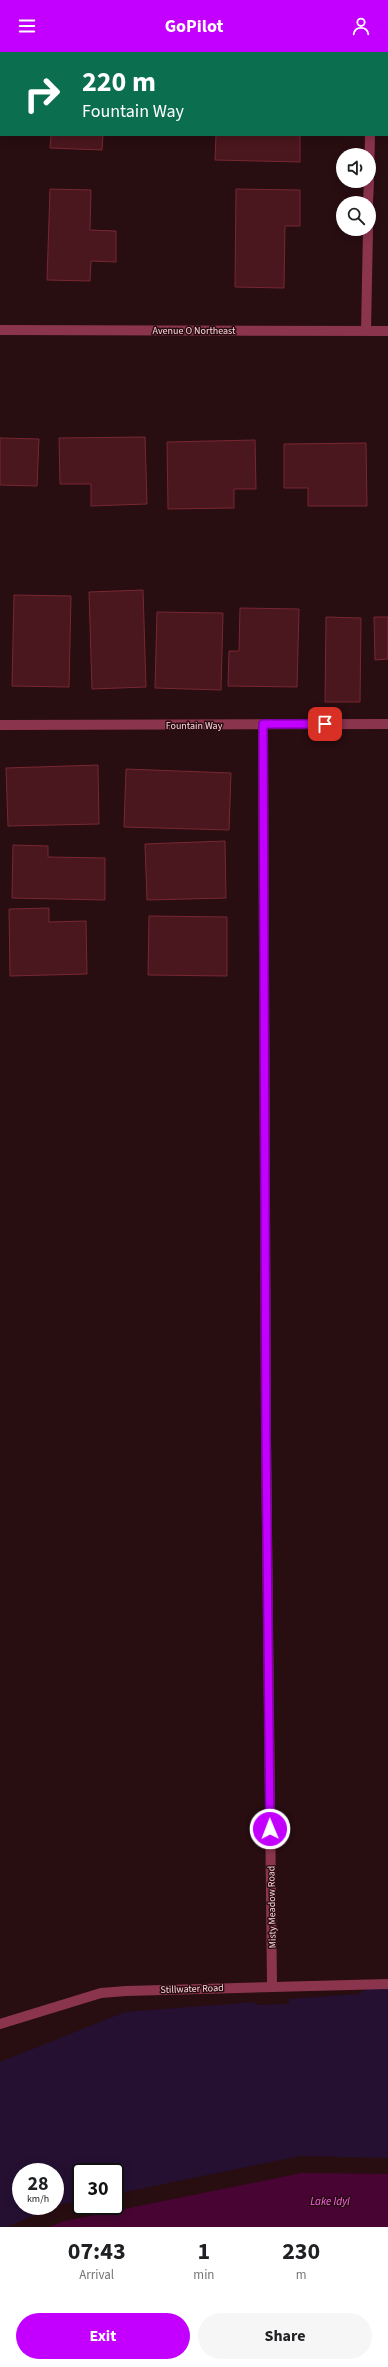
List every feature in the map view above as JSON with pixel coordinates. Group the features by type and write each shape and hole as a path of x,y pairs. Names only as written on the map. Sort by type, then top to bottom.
{"street":[{"path":"370,136 370,148"},
{"path":"366,331 368,236"},
{"name":"Avenue O Northeast","path":"0,330 388,331"},
{"name":"Misty Meadow Road","path":"263,724 266,1438 272,1986"},
{"name":"Fountain Way","path":"0,725 388,724"},
{"name":"Stillwater Road","path":"0,2024 101,1993 272,1986 388,1984"}],"shaded area":[{"path":"388,1980 388,2158 300,2156 124,2192 124,2163 72,2163 72,2202 64,2204 64,2163 12,2163 12,2215 35,2215 6,2227 0,2227 0,2062 125,2012 255,2002 256,2005 289,2004 289,1999 358,1994 382,1981"}],"water":[{"name":"Lake Idyl","path":"302,2173 388,2174 388,2227 49,2227 65,2221 95,2215 124,2215 124,2209"}],"building":[{"path":"51,136 103,136 102,150 50,148"},
{"path":"216,136 300,136 300,162 215,160"},
{"path":"50,189 91,190 90,230 116,231 116,262 91,261 90,281 47,280"},
{"path":"236,189 300,190 300,226 285,226 284,288 235,287"},
{"path":"145,437 147,504 91,506 91,484 60,484 59,438"},
{"path":"0,438 39,439 37,486 0,485"},
{"path":"255,440 256,489 234,489 234,508 168,509 167,442"},
{"path":"366,443 367,506 308,506 308,488 284,488 284,444"},
{"path":"143,590 146,687 92,689 89,592"},
{"path":"14,595 71,596 69,687 12,686"},
{"path":"240,608 299,609 297,687 228,686 229,651 239,651"},
{"path":"157,612 223,613 221,690 155,688"},
{"path":"326,617 361,618 360,702 325,702"},
{"path":"374,617 388,617 388,659 375,660"},
{"path":"98,765 99,824 8,826 6,768"},
{"path":"126,769 231,773 229,830 124,827"},
{"path":"225,841 226,898 147,900 145,844"},
{"path":"13,845 48,846 48,857 105,858 105,900 12,898"},
{"path":"49,908 49,922 86,921 87,974 10,976 9,909"},
{"path":"149,916 227,917 227,976 148,975"}],"route":[{"path":"270,1829 266,1438 263,724 325,724"}]}
